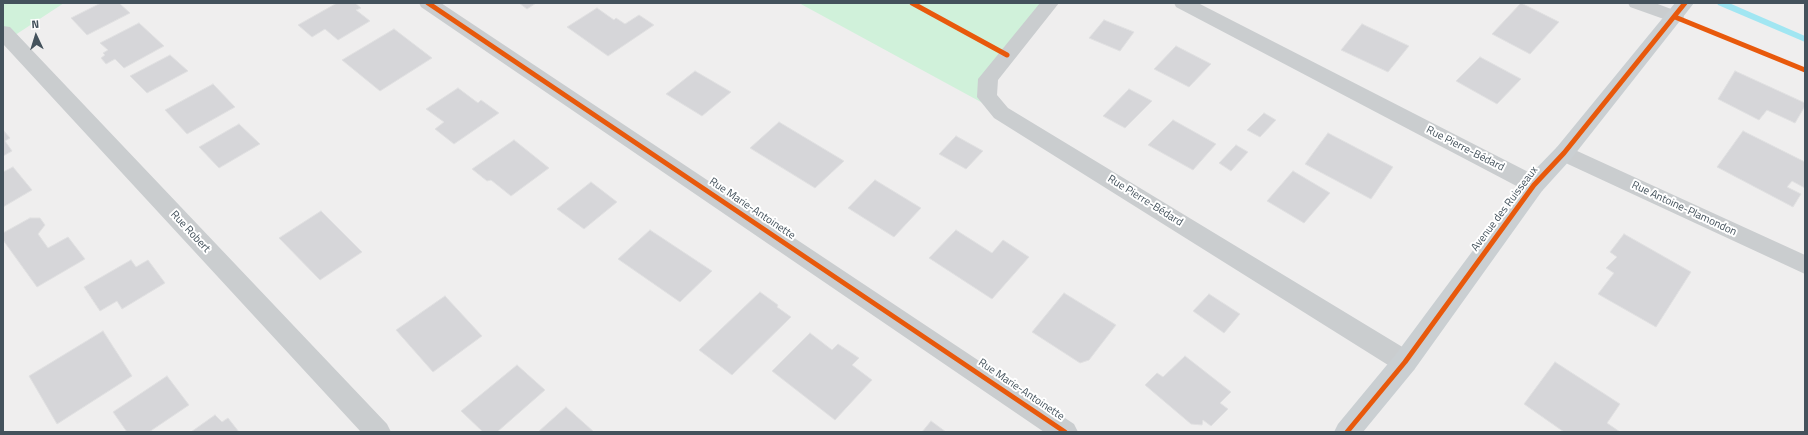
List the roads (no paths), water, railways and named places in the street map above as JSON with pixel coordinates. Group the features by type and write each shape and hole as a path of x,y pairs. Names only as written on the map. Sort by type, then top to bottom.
{"street":[{"name":"Rue Marie-Antoinette","path":"428,3 1065,432"},
{"name":"Rue Pierre-Bédard","path":"1050,3 988,79 987,97 1001,113 1405,362"},
{"name":"Rue Pierre-Bédard","path":"1183,3 1534,185"},
{"path":"1637,3 1680,10"},
{"name":"Avenue des Ruisseaux","path":"1347,432 1405,362 1534,185 1564,153 1680,10"},
{"name":"Rue Robert","path":"3,32 378,432"},
{"name":"Rue Antoine-Plamondon","path":"1564,153 1805,265"}],"waterway":[{"path":"1721,3 1805,39"}]}
